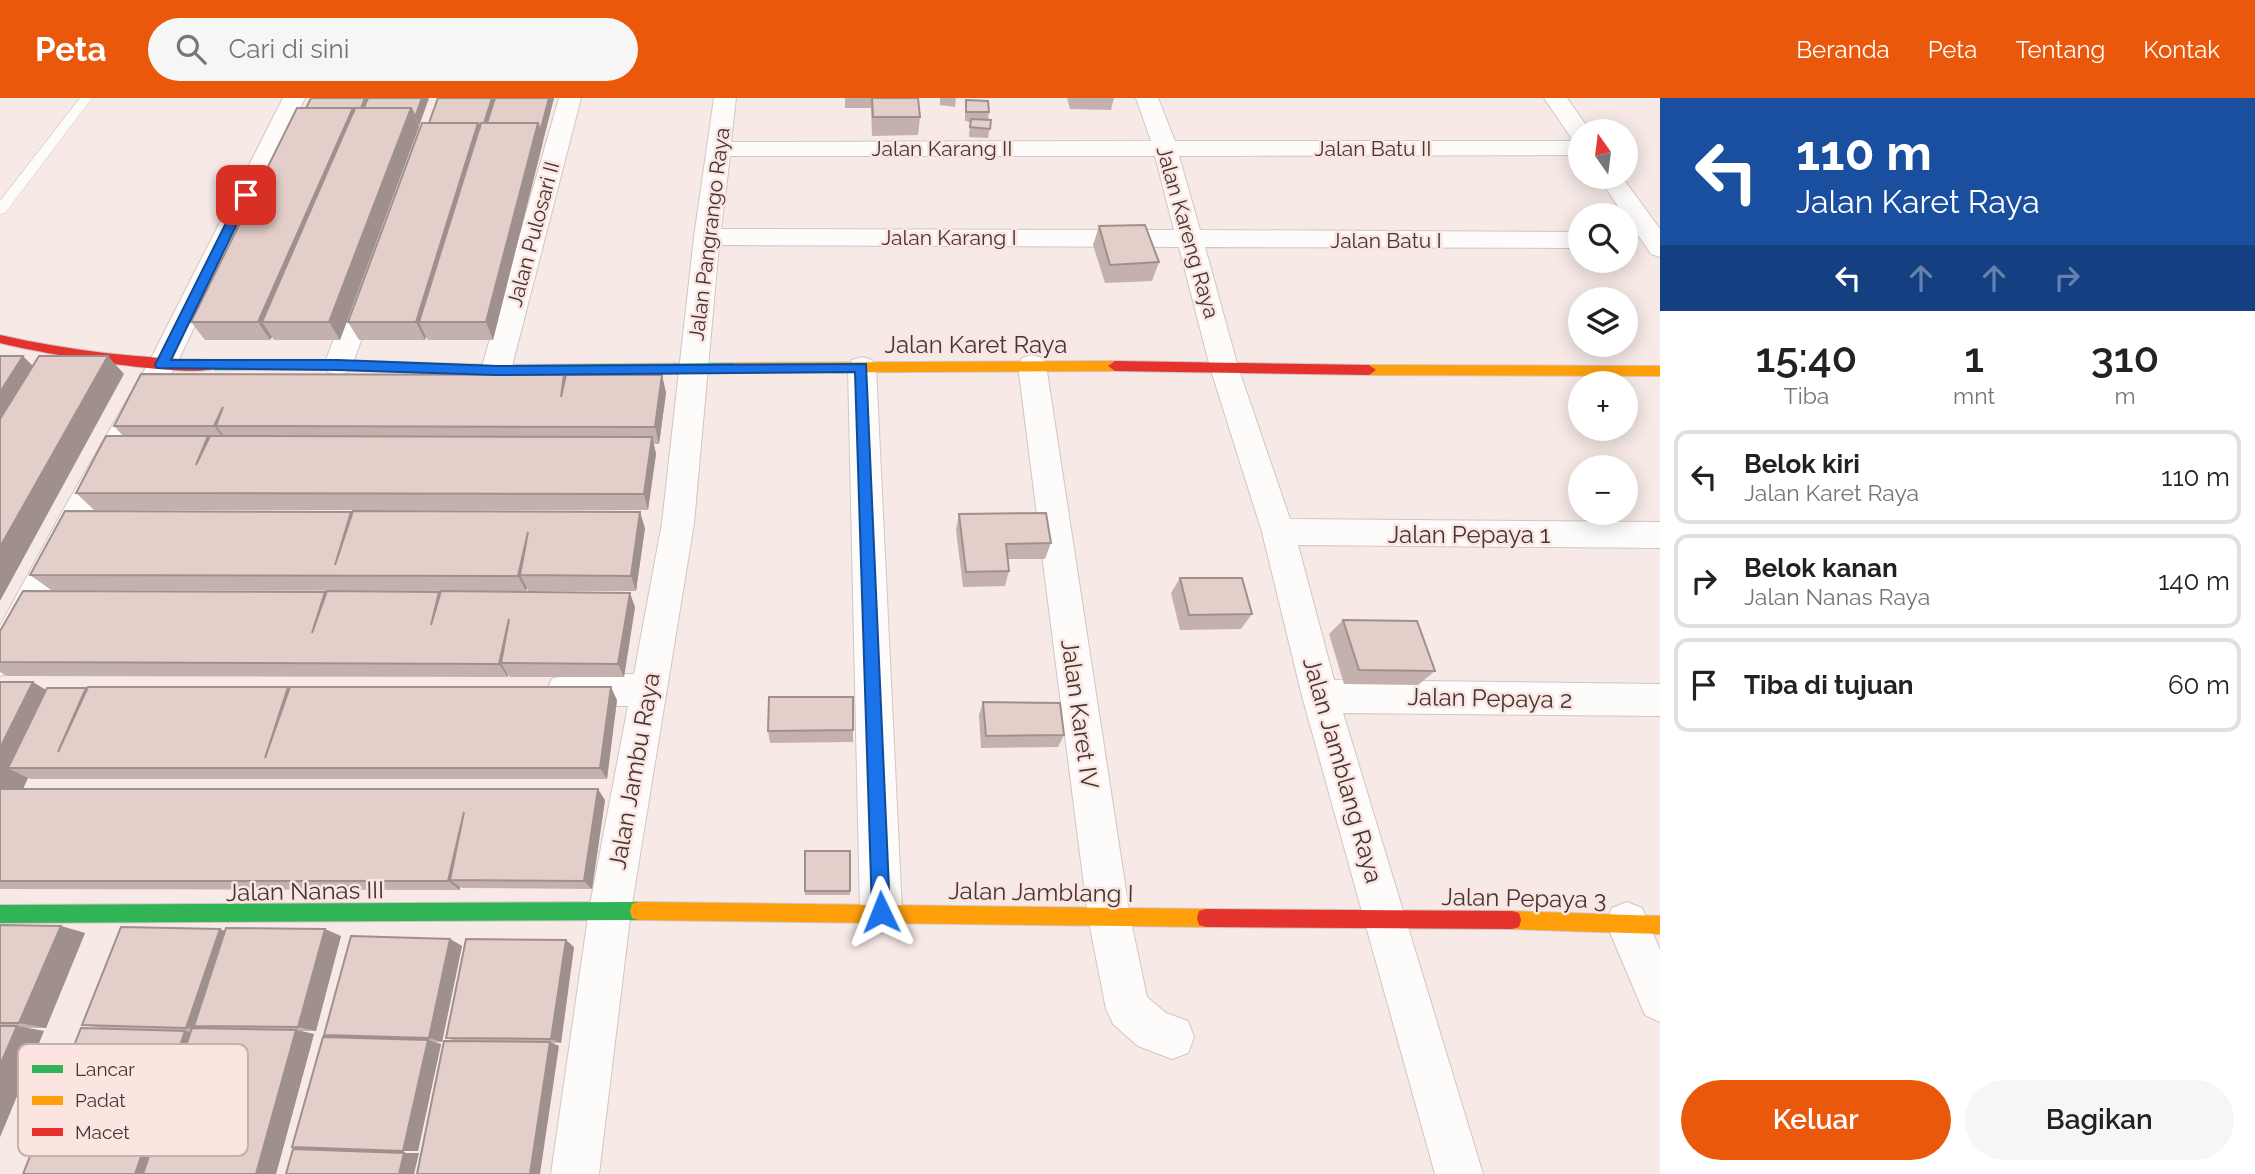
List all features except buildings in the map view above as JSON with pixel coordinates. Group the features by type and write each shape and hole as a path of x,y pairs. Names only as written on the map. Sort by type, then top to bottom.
{"street":[{"path":"5,679 73,521 162,365 294,98"},
{"name":"Jalan Pulosari II","path":"496,370 570,98"},
{"name":"Jalan Pangrango Raya","path":"692,369 725,98"},
{"name":"Jalan Kareng Raya","path":"1147,98 1165,148 1224,367"},
{"path":"1555,98 1570,119"},
{"name":"Jalan Karang II","path":"720,149 1165,148"},
{"name":"Jalan Batu II","path":"1165,148 1568,148"},
{"path":"1618,189 1657,244"},
{"name":"Jalan Karang I","path":"707,237 1191,239"},
{"name":"Jalan Batu I","path":"1191,239 1568,240"},
{"path":"1638,242 1657,244"},
{"path":"338,365 376,263"},
{"name":"Jalan Karet Raya","path":"0,339 48,351 125,363 162,365 338,365 496,370 1032,365 1499,372 1660,371"},
{"name":"Jalan Karet IV","path":"1032,365 1109,917 1128,1009 1153,1031 1172,1037"},
{"path":"862,367 881,912"},
{"name":"Jalan Jamblang Raya","path":"1224,367 1278,532 1320,696 1387,918 1459,1174"},
{"name":"Jalan Jambu Raya","path":"576,1174 610,910 649,690 665,523 692,369"},
{"path":"73,521 114,521"},
{"name":"Jalan Pepaya 1","path":"1278,532 1660,535"},
{"path":"538,690 649,690"},
{"name":"Jalan Pepaya 2","path":"1320,696 1660,701"},
{"name":"Jalan Jamblang I","path":"610,910 1387,918"},
{"name":"Jalan Nanas III","path":"0,914 118,936 361,932 610,910"},
{"name":"Jalan Pepaya 3","path":"1387,918 1643,924"},
{"path":"1643,924 1660,1000"}],"lane":[{"path":"0,210 86,98"}],"traffic: fast":[{"path":"215,365 338,365 496,370 734,368"},
{"path":"0,914 639,911"}],"traffic: slow":[{"path":"734,368 1115,366"},
{"path":"1369,370 1660,371"},
{"path":"639,911 1206,918"},
{"path":"1512,920 1660,925"}],"traffic: jam":[{"path":"0,339 107,359 215,365"},
{"path":"1115,366 1369,370"},
{"path":"1206,918 1512,920"}],"route":[{"path":"246,195 162,365 338,365 496,370 862,367 881,912"}]}
